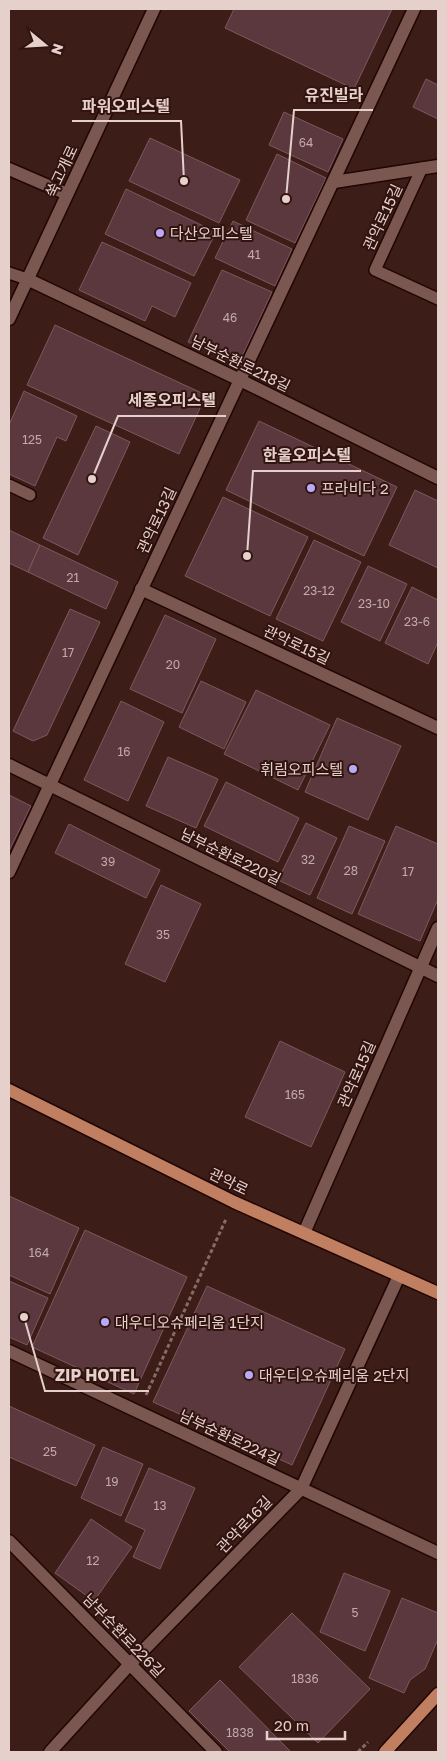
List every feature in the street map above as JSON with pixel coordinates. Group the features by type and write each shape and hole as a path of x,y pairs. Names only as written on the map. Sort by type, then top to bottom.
{"main road":[{"name":"관악로","path":"9,1090 234,1202 438,1293"},
{"path":"385,1752 438,1694"}],"street":[{"name":"쑥고개로","path":"9,319 154,9"},
{"name":"관악로13길","path":"9,872 414,9"},
{"path":"334,182 438,166"},
{"path":"9,169 68,194"},
{"name":"남부순환로218길","path":"28,279 240,380 438,478"},
{"name":"관악로15길","path":"141,588 438,728"},
{"name":"남부순환로220길","path":"9,765 438,976"},
{"name":"관악로15길","path":"304,1233 438,928"},
{"name":"관악로16길","path":"50,1752 130,1664 301,1489 399,1276"},
{"name":"남부순환로224길","path":"9,1351 438,1553"},
{"name":"남부순환로226길","path":"9,1541 216,1752"}],"lane":[{"name":"관악로15길","path":"422,168 374,270 438,299"},
{"path":"9,273 28,279"},
{"path":"9,485 30,495"}],"path":[{"path":"152,1382 234,1202"}],"building":[{"path":"234,9 392,9 354,89 225,28"},
{"path":"426,79 438,85 438,119 413,107"},
{"path":"284,112 343,139 328,172 269,145"},
{"path":"150,138 240,180 219,223 129,181"},
{"path":"277,154 326,178 295,243 246,220"},
{"name":"다산오피스텔","path":"126,189 216,232 194,276 105,234"},
{"path":"233,221 292,249 275,286 215,258"},
{"path":"102,242 191,283 175,317 152,306 145,321 79,290"},
{"path":"222,270 272,292 238,365 188,342"},
{"path":"55,325 206,395 179,454 27,385"},
{"path":"24,391 77,416 66,441 57,437 35,486 9,474 9,425"},
{"name":"프라비다 2","path":"259,421 397,487 364,556 226,490"},
{"path":"96,426 130,442 78,555 43,538"},
{"path":"415,490 438,501 438,568 389,545"},
{"path":"223,497 308,537 270,616 185,576"},
{"path":"9,530 40,545 28,572 9,563"},
{"path":"314,540 361,562 323,641 276,619"},
{"path":"40,545 118,582 106,609 28,572"},
{"path":"368,566 407,584 380,641 341,622"},
{"path":"412,587 438,600 438,642 428,664 385,643"},
{"path":"70,609 100,622 47,735 33,741 13,731"},
{"path":"165,615 216,639 182,713 130,689"},
{"path":"201,681 246,702 224,749 179,727"},
{"path":"256,690 330,725 298,790 224,754"},
{"path":"121,701 164,722 128,801 84,780"},
{"name":"휘림오피스텔","path":"337,718 401,746 368,820 305,792"},
{"path":"168,757 218,779 196,828 146,806"},
{"path":"226,782 299,818 278,862 204,826"},
{"path":"9,795 31,806 9,851"},
{"path":"306,823 337,838 310,895 278,880"},
{"path":"69,824 160,870 146,898 55,853"},
{"path":"349,826 385,841 352,914 317,898"},
{"path":"396,826 438,844 438,899 420,941 358,914"},
{"path":"161,885 201,904 165,982 125,964"},
{"path":"280,1041 345,1072 311,1147 245,1117"},
{"path":"9,1196 79,1228 50,1294 9,1275"},
{"name":"대우디오슈페리움 1단지","path":"85,1230 187,1277 134,1394 32,1347"},
{"path":"9,1281 48,1298 27,1345 9,1337"},
{"name":"대우디오슈페리움 2단지","path":"207,1286 345,1349 292,1465 153,1402"},
{"path":"9,1406 95,1445 76,1486 9,1457"},
{"path":"103,1447 143,1464 121,1516 81,1498"},
{"path":"149,1468 195,1488 160,1569 133,1557 145,1530 125,1521"},
{"path":"91,1519 132,1547 94,1601 55,1573"},
{"path":"344,1573 390,1591 365,1651 320,1632"},
{"path":"402,1598 438,1613 438,1639 425,1669 410,1680 404,1693 369,1678"},
{"path":"292,1613 370,1689 318,1743 239,1667"},
{"path":"220,1680 291,1752 230,1752 189,1711"}],"place":[{"name":"파워오피스텔","path":"184,181"},
{"name":"유진빌라","path":"286,199"},
{"name":"다산오피스텔","path":"160,233"},
{"name":"세종오피스텔","path":"92,479"},
{"name":"프라비다 2","path":"311,488"},
{"name":"한울오피스텔","path":"247,556"},
{"name":"휘림오피스텔","path":"353,769"},
{"name":"ZIP HOTEL","path":"24,1317"},
{"name":"대우디오슈페리움 1단지","path":"105,1322"},
{"name":"대우디오슈페리움 2단지","path":"249,1375"}]}
